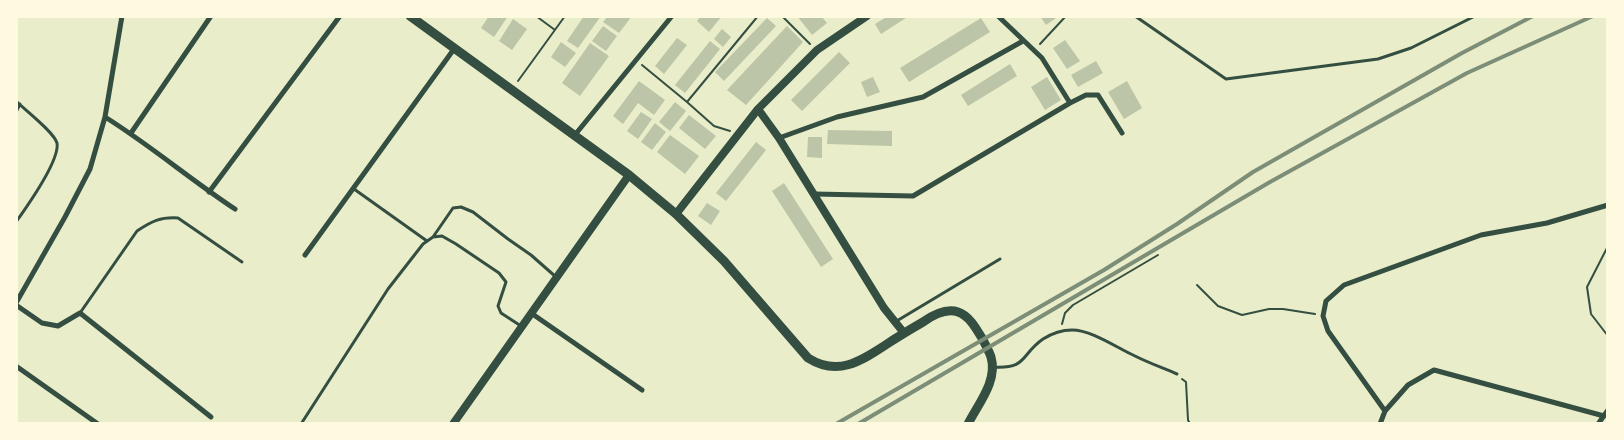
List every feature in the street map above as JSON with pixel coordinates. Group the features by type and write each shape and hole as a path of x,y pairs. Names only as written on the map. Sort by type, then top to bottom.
{"main road":[{"path":"410,16 630,175 676,214 724,261 808,358 817,364 830,367 845,366 863,360 930,317 949,311 958,312 965,316 980,335 992,358 990,384 968,424"}],"street":[{"path":"122,16 105,117 90,169 65,218 16,304 42,323 58,326 80,313 211,417"},
{"path":"131,133 211,16"},
{"path":"210,192 340,16"},
{"path":"574,136 672,16"},
{"path":"676,214 758,109 817,50 867,16"},
{"path":"998,16 1042,58 1070,103"},
{"path":"779,138 837,117 923,97 1023,41"},
{"path":"305,255 454,49"},
{"path":"814,194 913,196 1086,95 1098,95 1122,133"},
{"path":"758,109 779,138 884,308 904,333"},
{"path":"105,117 131,133 235,209"},
{"path":"453,424 630,175"},
{"path":"1385,411 1328,331 1323,316 1326,301 1344,285 1481,235 1547,223 1608,205"},
{"path":"531,313 642,390"},
{"path":"16,366 98,424"},
{"path":"1380,424 1385,411 1408,385 1434,370 1604,416"},
{"path":"1598,424 1608,410"}],"lane":[{"path":"1135,16 1226,79 1378,59 1411,48 1475,16"},
{"path":"16,101 50,132 57,143 56,157 32,200 16,222"},
{"path":"16,112 20,104"},
{"path":"353,188 427,241"},
{"path":"301,424 388,289 423,244 433,237 453,208 461,207 473,212 531,255 556,278"},
{"path":"80,313 138,232 150,222 165,217 178,218 242,262"},
{"path":"433,237 442,236 499,273 506,282 498,306 501,313 522,327"},
{"path":"895,322 1000,259"},
{"path":"992,367 1015,366 1041,340 1061,331 1071,330 1082,331 1177,374"}],"path":[{"path":"536,16 556,30"},
{"path":"511,90 565,16"},
{"path":"687,102 758,16"},
{"path":"782,16 817,50"},
{"path":"1034,50 1066,16"},
{"path":"636,60 714,126 739,133"},
{"path":"1608,246 1587,287 1591,314 1608,336"},
{"path":"1061,331 1066,313 1073,305 1158,255"},
{"path":"1197,285 1218,306 1242,315 1283,309 1323,316"},
{"path":"1177,374 1186,382 1188,420 1190,424"}],"building":[{"path":"489,16 508,16 494,37 481,28"},
{"path":"584,16 601,16 578,48 567,41"},
{"path":"608,16 632,16 619,33 603,22"},
{"path":"701,16 722,16 709,32 697,21"},
{"path":"797,16 821,16 827,23 812,35"},
{"path":"888,16 909,16 881,34 875,24"},
{"path":"1040,16 1059,16 1046,25"},
{"path":"767,18 776,26 724,81 715,72"},
{"path":"981,18 990,32 909,82 900,68"},
{"path":"513,19 527,29 512,50 499,41"},
{"path":"603,26 617,36 606,51 592,41"},
{"path":"787,26 803,42 746,105 727,90"},
{"path":"722,29 731,37 723,47 714,39"},
{"path":"677,38 687,45 664,74 655,66"},
{"path":"1065,40 1080,61 1067,69 1053,48"},
{"path":"710,41 720,49 685,93 675,85"},
{"path":"561,42 576,53 565,67 551,57"},
{"path":"590,43 609,56 580,96 562,83"},
{"path":"839,52 850,63 802,111 791,100"},
{"path":"1096,61 1103,73 1078,87 1071,75"},
{"path":"1010,64 1017,76 968,106 961,95"},
{"path":"873,77 880,92 867,97 861,82"},
{"path":"1047,77 1061,100 1045,110 1031,87"},
{"path":"639,81 665,100 654,115 638,103 623,124 613,116"},
{"path":"1127,81 1142,108 1124,119 1108,92"},
{"path":"675,102 686,111 670,131 659,122"},
{"path":"641,112 652,119 638,139 627,131"},
{"path":"689,115 716,136 705,149 679,128"},
{"path":"655,123 666,132 652,150 641,142"},
{"path":"828,130 892,131 892,146 827,144"},
{"path":"670,135 699,156 685,174 657,152"},
{"path":"808,137 822,137 822,158 807,157"},
{"path":"756,142 766,150 726,201 716,193"},
{"path":"784,183 833,259 821,267 772,191"},
{"path":"707,203 720,211 711,225 698,216"}],"railway":[{"path":"836,424 1104,270 1177,224 1253,172 1462,53 1533,16"},
{"path":"858,424 1270,182 1467,73 1593,16"}]}
